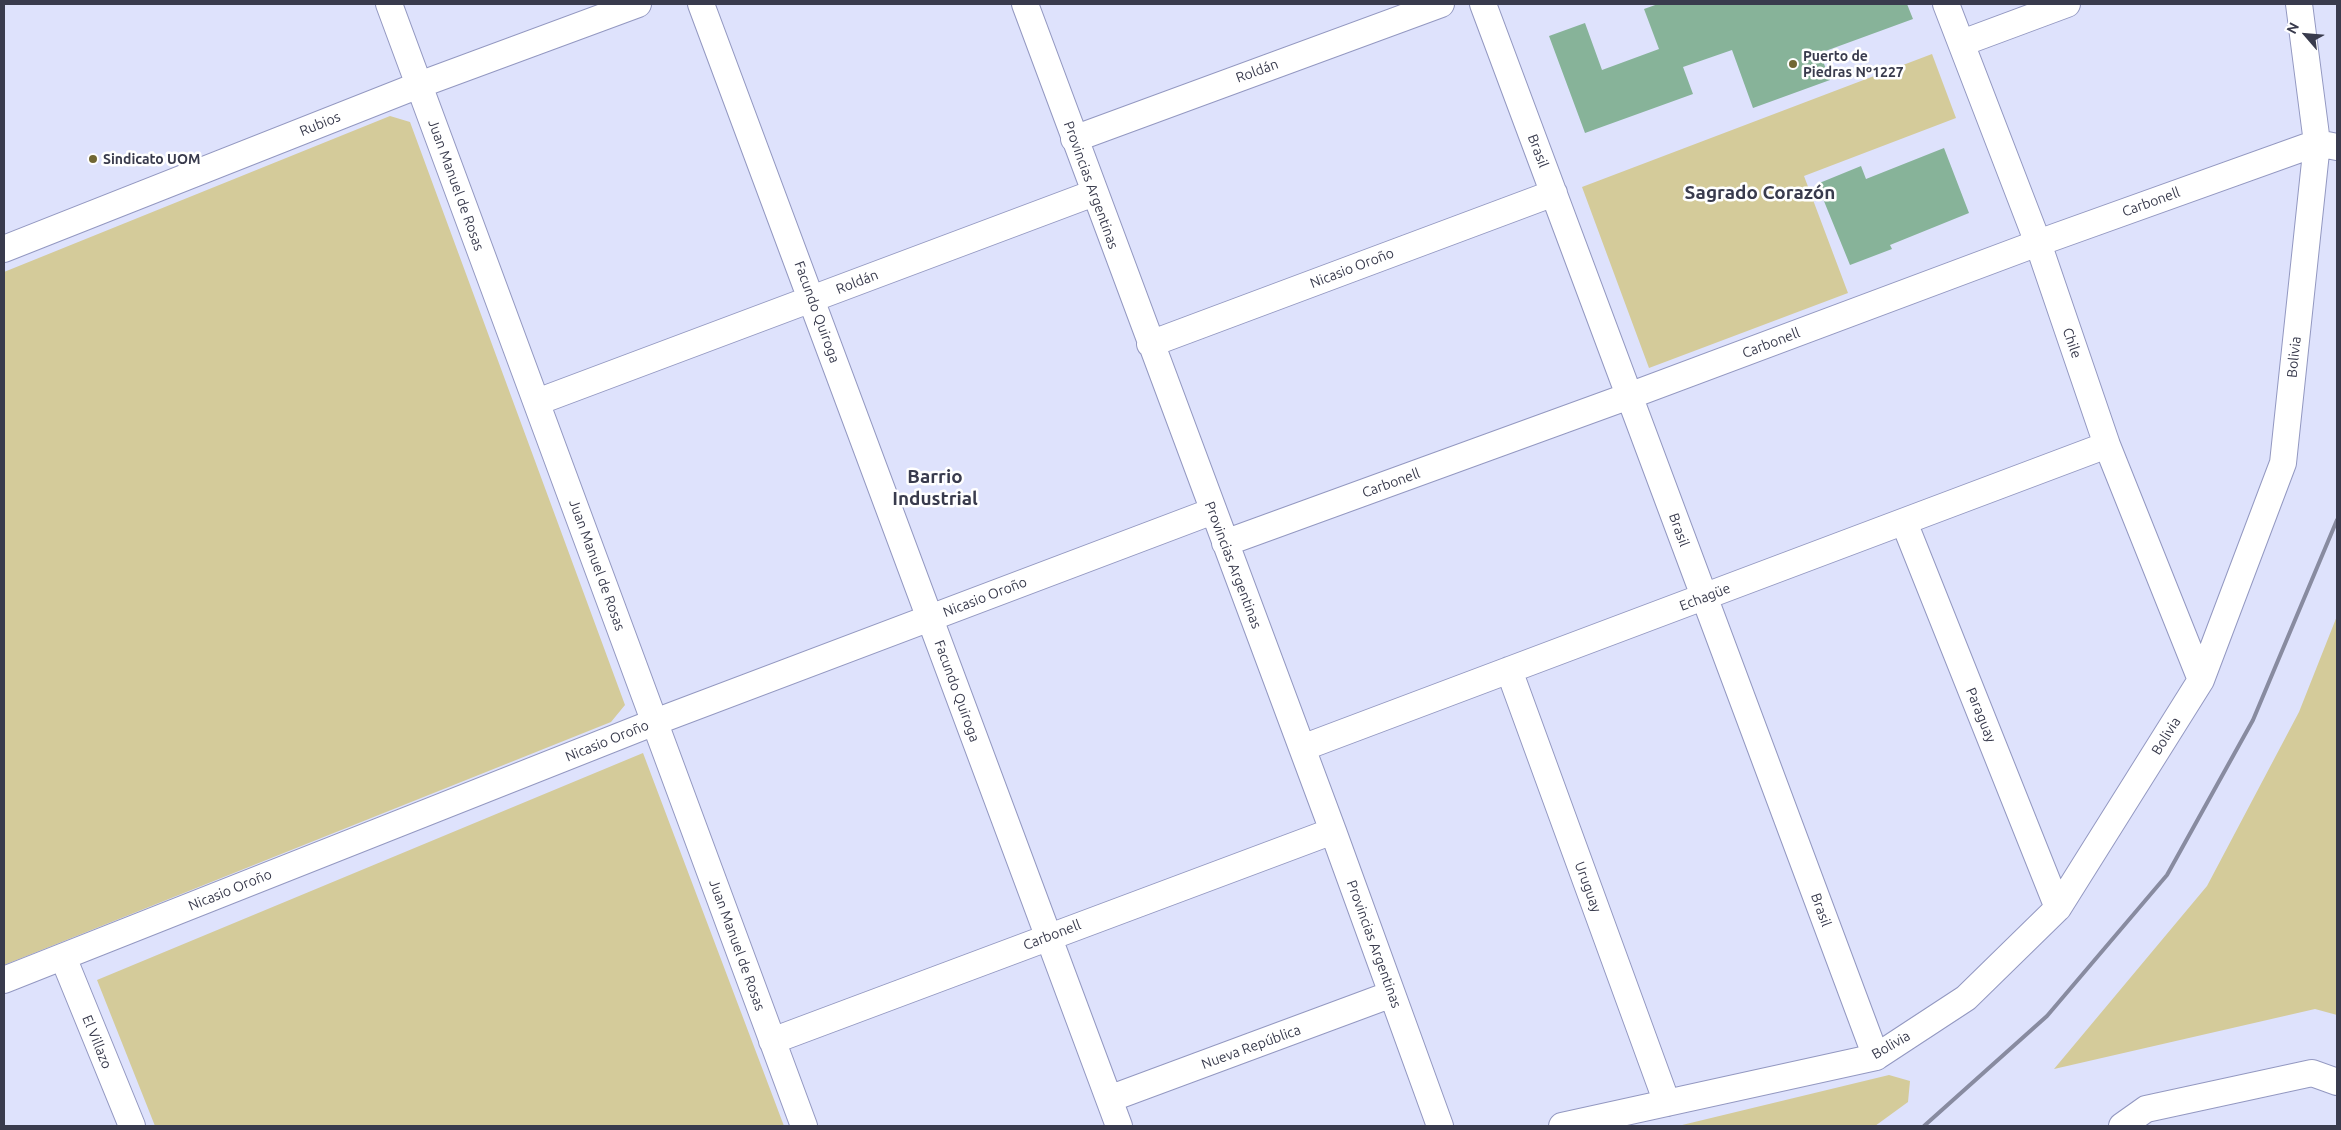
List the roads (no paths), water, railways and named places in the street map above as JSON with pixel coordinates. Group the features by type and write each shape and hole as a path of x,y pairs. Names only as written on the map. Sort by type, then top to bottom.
{"street":[{"name":"Juan Manuel de Rosas","path":"389,4 804,1126"},
{"name":"Rubios","path":"4,249 419,85 638,4"},
{"name":"Facundo Quiroga","path":"701,4 1119,1126"},
{"name":"Provincias Argentinas","path":"1025,4 1150,344 1333,831 1440,1126"},
{"name":"Roldán","path":"1074,139 1441,4"},
{"name":"Brasil","path":"1483,4 1876,1057"},
{"name":"Chile","path":"1946,4 2038,243 2107,445 2201,680"},
{"path":"1962,43 2067,4"},
{"name":"Bolivia","path":"1562,1126 1876,1057 1966,998 2058,908 2201,680 2283,463 2327,145 2299,4"},
{"name":"Carbonell","path":"1226,543 1629,396 2038,243 2327,145"},
{"name":"Roldán","path":"537,402 1094,193"},
{"name":"Nicasio Oroño","path":"1150,344 1554,193"},
{"name":"Echagüe","path":"1302,748 2107,445"},
{"name":"Nicasio Oroño","path":"4,980 655,722 1213,511"},
{"name":"Paraguay","path":"1904,522 2058,908"},
{"name":"Uruguay","path":"1509,670 1667,1103"},
{"name":"Carbonell","path":"772,1041 1048,936 1333,831"},
{"name":"El Villazo","path":"63,957 132,1126"},
{"name":"Nueva República","path":"1109,1099 1392,994"},
{"path":"2122,1126 2146,1110 2312,1073 2337,1082"}],"railway":[{"path":"1924,1126 2047,1016 2167,875 2253,720 2337,520"}],"place":[{"name":"Puerto de Piedras Nº1227","path":"1793,64"},
{"name":"Sindicato UOM","path":"93,159"}],"district":[{"name":"Sagrado Corazón","path":"1760,193"},
{"name":"Barrio Industrial","path":"935,488"}]}
